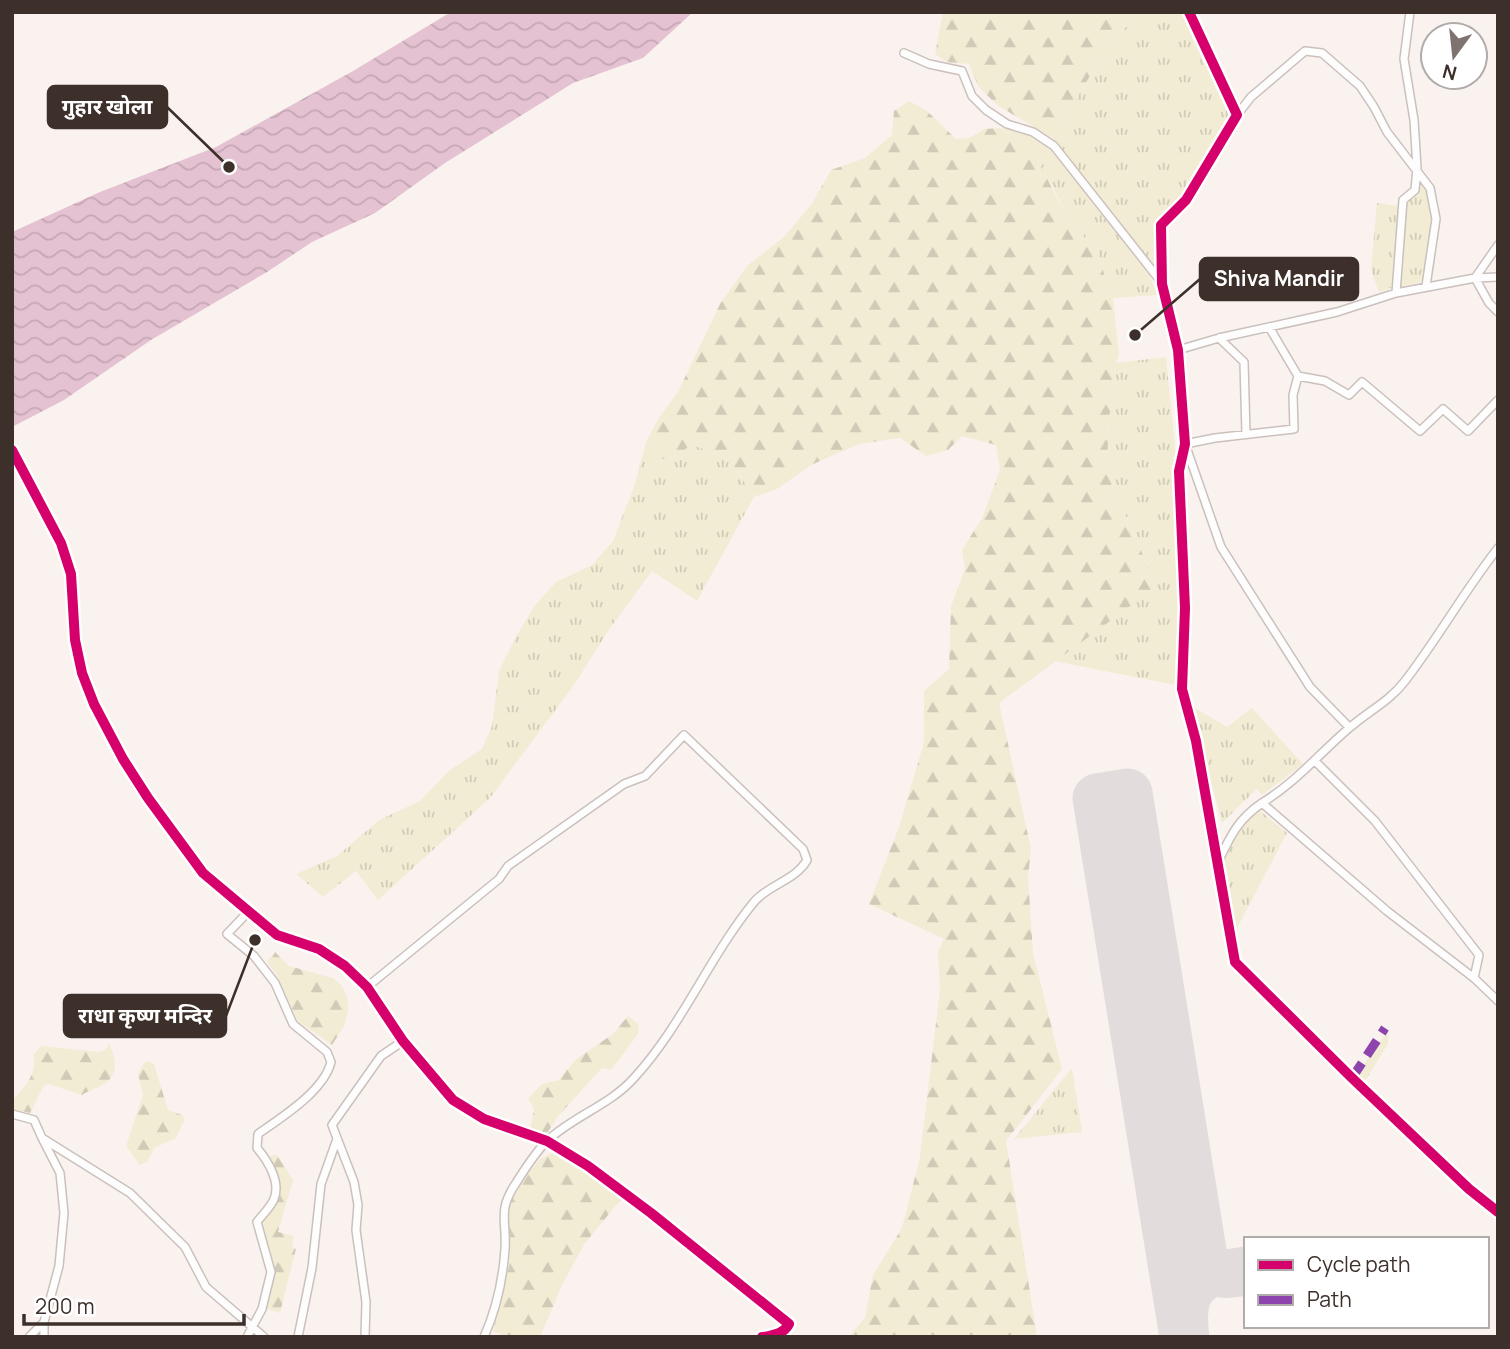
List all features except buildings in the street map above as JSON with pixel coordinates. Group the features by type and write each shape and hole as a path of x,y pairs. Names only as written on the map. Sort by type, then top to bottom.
{"street":[{"path":"1189,12 1237,115"},
{"path":"1396,293 1403,200 1415,190 1417,168 1414,120 1404,59 1410,12"},
{"path":"1349,727 1310,687 1221,547 1185,444 1178,350 1162,284 1161,225 1186,200 1237,115 1251,97 1305,51 1322,52 1360,86 1387,132 1430,188 1436,219 1426,286"},
{"path":"904,53 929,64 962,71 972,96 986,110 1007,124 1032,132 1054,146 1162,284"},
{"path":"1475,278 1498,245"},
{"path":"1178,350 1219,338 1337,312 1426,286 1498,277"},
{"path":"1475,278 1489,303 1498,312"},
{"path":"1185,444 1294,429 1293,395 1298,376 1269,327"},
{"path":"1219,338 1244,362 1247,434"},
{"path":"1298,376 1325,381 1349,395 1362,382 1420,431 1443,410 1468,431 1498,401"},
{"path":"1185,444 1179,471 1185,608 1182,689 1196,741 1235,962 1379,1104 1469,1189 1498,1212"},
{"path":"12,450 61,543 71,574 75,640 82,673 110,737 148,798 203,873 277,935 319,949 345,966 367,987 403,1041 453,1100 484,1119 547,1141 587,1166 651,1213 789,1324 785,1330 762,1337"},
{"path":"1217,864 1234,829 1246,814 1278,793 1349,727 1377,708 1403,683 1498,548"},
{"path":"367,987 499,878 508,866 624,784 645,776 684,735 803,849 807,860 800,871 758,897 737,923 660,1048 634,1078 611,1099 547,1141 514,1185 506,1202 503,1222 503,1272 484,1337"},
{"path":"1315,761 1375,821 1383,835 1479,955 1474,978"},
{"path":"1262,803 1387,911 1474,978 1498,1001"},
{"path":"247,1337 262,1309 271,1272 257,1222 275,1198 275,1183 270,1163 257,1148 258,1133 313,1091 324,1078 331,1062 327,1052 293,1024 275,983 260,963 227,934 249,911"},
{"path":"365,1337 366,1302 356,1230 358,1205 354,1182 332,1125 380,1056 403,1041"},
{"path":"12,1114 34,1120 60,1173 64,1213 59,1266 44,1322 44,1337"},
{"path":"42,1138 130,1193 185,1247 206,1287 264,1337"},
{"path":"298,1337 312,1268 321,1184 337,1138"},
{"path":"29,1337 44,1322"}],"green space":[{"path":"943,12 1146,12 1113,37 1053,138 997,105 978,86 969,64 947,62 935,54"},
{"path":"1146,12 1185,13 1233,116 1181,198 1158,224 1158,272 1053,138 1113,37"},
{"path":"909,101 926,110 956,139 970,138 984,129 1000,128 1021,140 1036,157 1068,219 1096,251 1113,298 1119,355 1109,418 1107,465 1116,502 1129,521 1156,587 999,703 1031,849 1028,877 1033,953 1062,1069 1006,1141 1037,1337 848,1337 865,1318 873,1275 902,1228 920,1157 940,989 938,952 944,939 869,904 899,827 924,742 924,691 949,669 951,606 965,569 962,550 982,518 1000,470 996,445 962,436 948,450 926,456 900,438 859,444 811,465 777,489 754,497 735,469 723,458 692,445 669,459 656,459 646,442 660,416 678,392 720,304 747,266 784,237 811,205 831,170 865,158 892,135 894,111"},
{"path":"1001,128 1025,133 1053,152 1149,275 1158,295 1113,298 1096,251 1068,219 1052,185 1021,140"},
{"path":"1419,177 1426,189 1432,214 1425,281 1399,287 1405,203 1417,193"},
{"path":"1377,203 1398,206 1394,287 1379,292 1371,270"},
{"path":"1166,357 1176,457 1180,686 1054,661 1156,587 1129,521 1116,502 1107,465 1109,418 1116,363"},
{"path":"646,442 656,459 669,459 692,445 723,458 735,469 754,497 697,601 652,571 608,631 574,685 490,798 378,900 356,871 323,897 296,874 337,856 379,820 420,801 450,770 482,749 492,726 499,671 517,635 535,605 556,582 592,565 613,541 634,487"},
{"path":"1190,705 1227,727 1252,708 1303,764 1262,795 1257,789 1222,823"},
{"path":"1259,810 1287,833 1233,936 1220,871 1237,830 1249,816"},
{"path":"275,952 289,966 333,978 342,986 348,1000 348,1012 344,1026 332,1045 298,1021 276,974 267,962"},
{"path":"628,1016 639,1025 638,1034 611,1070 602,1068 560,1114 547,1133 530,1130 534,1109 528,1098 542,1084 559,1080 575,1060 613,1034"},
{"path":"1388,1032 1388,1044 1362,1086 1355,1079"},
{"path":"109,1044 115,1066 112,1076 103,1085 82,1095 49,1084 44,1085 30,1113 12,1109 12,1101 26,1085 31,1075 34,1054 41,1046 99,1052 105,1050"},
{"path":"149,1061 154,1064 168,1110 182,1115 185,1119 176,1138 154,1148 148,1161 140,1165 126,1146 143,1095 138,1074 144,1063"},
{"path":"1072,1068 1082,1132 1014,1139"},
{"path":"556,1151 623,1197 585,1243 563,1283 540,1337 505,1337 493,1331 510,1262 507,1213 518,1185 540,1159"},
{"path":"277,1155 293,1180 278,1232 294,1236 292,1247 296,1249 280,1313 264,1308 273,1272 260,1223 277,1203 278,1184 269,1157"}],"water":[{"path":"451,12 693,12 643,58 573,83 445,163 375,213 312,242 267,272 151,340 64,400 12,427 12,232 100,192 216,147 353,71"}],"taxiway":[{"path":"1179,1210 1185,1246 1193,1268 1209,1282 1222,1284"},
{"path":"1200,1337 1199,1311 1205,1295 1220,1286 1244,1280"}],"runway":[{"path":"1184,1337 1097,798 1128,793 1204,1263 1213,1271 1244,1271"}],"marked path":[{"path":"1352,1078 1385,1028"}],"cycle path":[{"path":"1189,12 1237,115 1186,200 1161,225 1162,284 1178,350 1185,444 1179,471 1185,608 1182,689 1196,741 1235,962 1352,1078 1469,1189 1498,1212"},
{"path":"12,450 61,543 71,574 75,640 82,673 94,704 123,759 148,798 203,873 277,935 319,949 345,966 367,987 403,1041 453,1100 484,1119 547,1141 588,1166 789,1324 781,1332 762,1337"}],"place":[{"name":"गुहार खोला","path":"229,167"},
{"name":"Shiva Mandir","path":"1135,335"},
{"name":"राधा कृष्ण मन्दिर","path":"255,940"}]}
